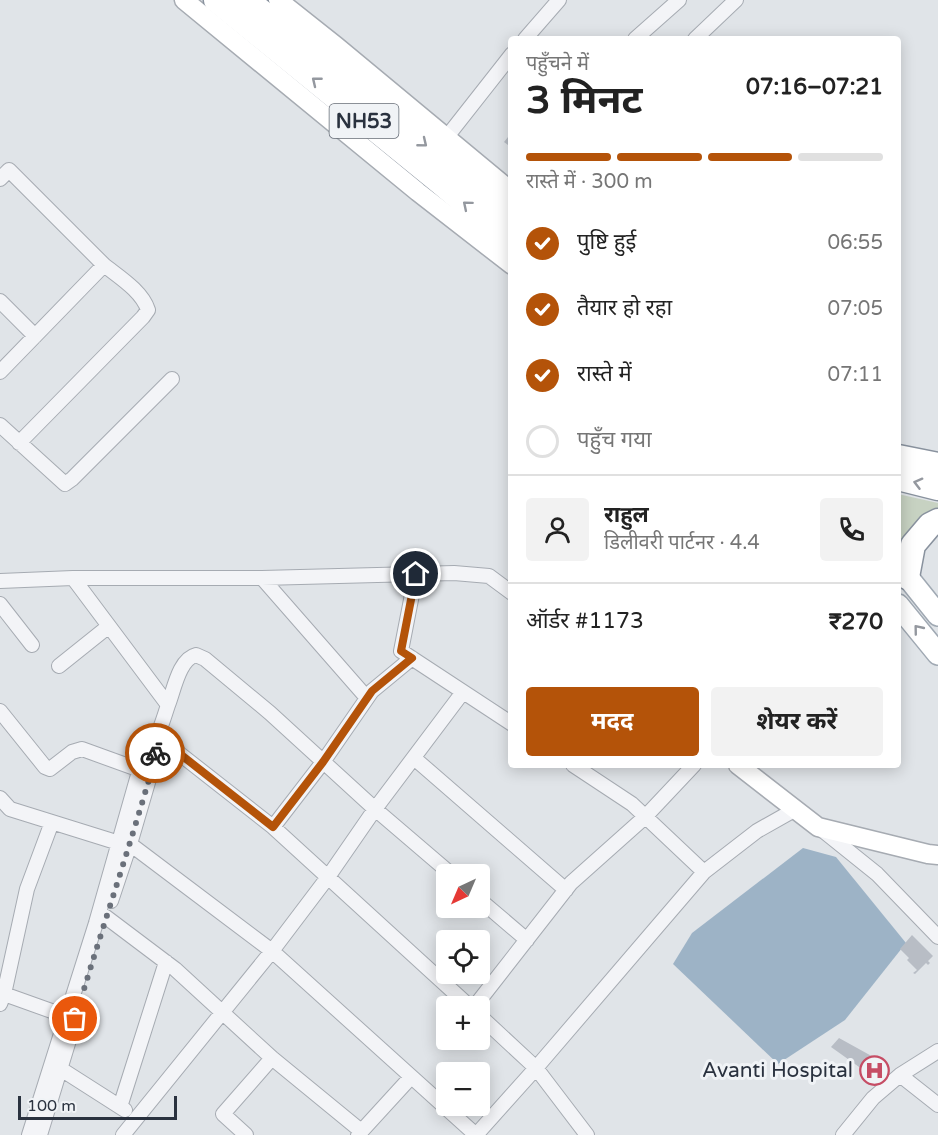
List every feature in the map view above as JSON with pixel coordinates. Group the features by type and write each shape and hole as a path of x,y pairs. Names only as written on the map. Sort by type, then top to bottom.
{"highway":[{"name":"NH53","path":"216,0 508,240"},
{"name":"NH53","path":"247,0 508,211"},
{"path":"901,458 938,465"},
{"path":"901,479 938,488"},
{"path":"903,571 913,545 930,525 938,521"}],"main road":[{"path":"903,571 938,615"},
{"path":"901,609 938,654"}],"street":[{"path":"184,0 508,263"},
{"path":"528,36 559,0"},
{"path":"638,36 680,0"},
{"path":"698,36 736,0"},
{"path":"290,3 336,46 508,189"},
{"path":"446,138 508,59"},
{"path":"0,179 9,170 104,265 145,302 148,310 19,443"},
{"path":"0,372 104,265"},
{"path":"0,301 35,336"},
{"path":"0,426 64,484 72,479 172,379"},
{"path":"901,445 938,459"},
{"path":"0,581 454,573 489,576 508,590"},
{"path":"416,574 401,651 508,721"},
{"path":"73,578 168,705"},
{"path":"262,578 368,698"},
{"path":"0,604 32,645"},
{"path":"59,666 109,626"},
{"path":"124,843 144,754 154,741 182,666 190,656 196,655 270,713 439,864"},
{"path":"273,827 323,762 372,691 412,658"},
{"path":"123,1135 272,951 463,692"},
{"path":"0,711 45,767 50,769 72,752 82,749 140,770"},
{"path":"154,741 273,827 458,996"},
{"path":"39,1135 56,1066 124,843 156,755 154,741"},
{"path":"414,758 566,890"},
{"path":"578,768 632,804 704,872"},
{"path":"484,996 571,883 645,817 691,768"},
{"path":"742,768 877,874 938,937"},
{"path":"0,798 5,814 52,822 124,843 272,951 476,1135 704,872 757,831 796,809"},
{"path":"52,822 27,889 1,998 71,1017"},
{"path":"818,827 938,855"},
{"path":"490,909 527,940"},
{"path":"102,915 166,962 272,1058 360,1133 411,1077"},
{"path":"120,1107 166,962"},
{"path":"490,1025 536,1068 587,1135"},
{"path":"843,1135 873,1098 900,1076 938,1051"},
{"path":"246,1135 223,1114 272,1058"},
{"path":"56,1066 137,1118"},
{"path":"29,1135 56,1066"},
{"path":"900,1076 938,1105"}],"green space":[{"path":"901,495 938,503 938,515 907,560 901,545"}],"water":[{"path":"803,848 836,857 906,943 845,1020 778,1064 673,964 692,933"}],"building":[{"path":"912,935 933,956 928,961 930,963 928,965 926,963 915,974 913,973 917,970 900,949"},
{"path":"839,1038 886,1064 876,1079 831,1047"}],"way so far":[{"path":"75,1019 130,844 155,753"}],"place":[{"name":"Avanti Hospital","path":"874,1070"}],"route":[{"path":"155,753 152,747 157,736 273,827 323,762 372,691 412,658 401,651 416,574"}]}
